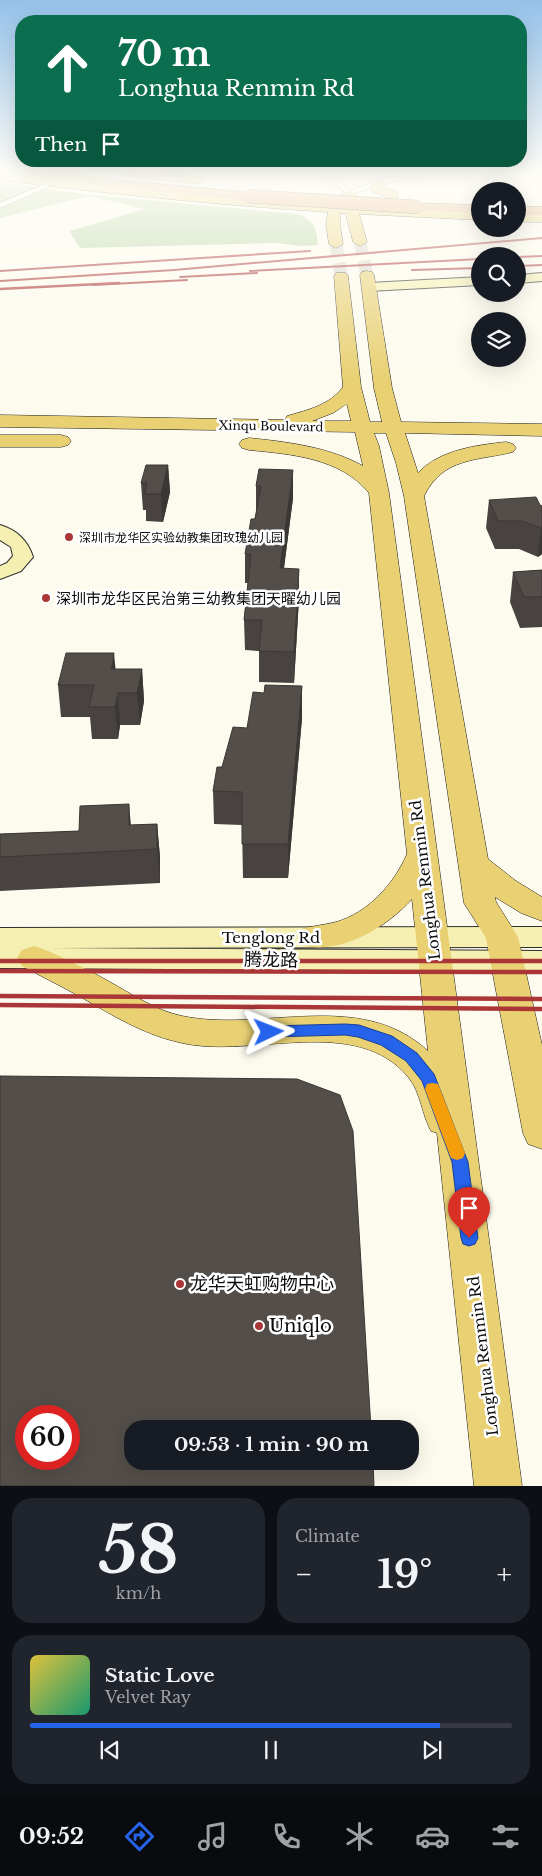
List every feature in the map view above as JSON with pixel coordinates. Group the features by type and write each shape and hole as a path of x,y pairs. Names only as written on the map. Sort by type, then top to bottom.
{"main road":[{"name":"Longhua Renmin Rd","path":"341,276 352,387 369,446 379,493 422,855 430,904 498,1486"},
{"path":"526,278 542,277"},
{"path":"471,281 368,281 383,388 404,441 414,496 480,903 504,949 542,1133"},
{"path":"244,438 326,410 340,401 352,387"},
{"path":"383,388 398,402 410,408 463,423 514,429"},
{"name":"Xinqu Boulevard","path":"0,421 369,446 514,429 542,430"},
{"name":"Xinqu Boulevard","path":"244,438 362,427 404,441"},
{"path":"244,438 343,463 370,480 379,493"},
{"path":"0,441 77,441"},
{"path":"414,496 422,481 446,462 475,452 515,448 439,447"},
{"path":"0,531 20,545 23,557 14,567 0,573"},
{"path":"312,937 347,930 369,919 405,886 419,865 422,855"},
{"path":"472,861 492,880 511,894 542,910"},
{"name":"Tenglong Rd","path":"0,938 312,937 434,949"},
{"path":"504,949 542,938"},
{"name":"腾龙路","path":"17,958 504,949 542,961"},
{"path":"17,958 68,974 147,1019 185,1030 232,1033 345,1030 359,1031 386,1040 411,1057 428,1078 460,1162"}],"green space":[{"path":"76,241 318,241 318,245 301,246 276,243 80,248"}],"building":[{"path":"146,465 168,465 161,494 145,494 147,483 141,483"},
{"path":"259,469 293,470 280,568 299,569 294,652 259,651 262,620 244,620 251,554 245,554 251,519 255,519 261,486 256,486"},
{"path":"536,497 542,506 542,528 522,521 498,521 489,500"},
{"path":"542,570 542,597 524,597 513,572"},
{"path":"66,653 114,653 111,669 142,669 137,693 118,693 115,707 89,707 94,685 58,685"},
{"path":"265,685 302,686 288,844 242,844 242,792 213,791 217,767 222,767 233,727 247,728 253,692 264,693"},
{"path":"129,804 129,825 157,824 157,849 0,857 0,834 79,831 80,806"},
{"name":"龙华天虹购物中心","path":"0,1076 297,1079 340,1095 353,1131 370,1420 124,1420 124,1470 373,1470 374,1486 0,1486"}],"tunnel":[{"path":"360,242 367,275"},
{"path":"336,244 341,276"}],"railway":[{"path":"0,281 174,270 504,241"},
{"path":"0,271 310,251"},
{"path":"526,257 542,256"},
{"path":"250,271 471,259"},
{"path":"526,266 542,265"},
{"path":"412,270 471,268"},
{"path":"180,277 257,273"},
{"path":"93,285 187,280"},
{"path":"0,289 119,283"},
{"path":"0,961 542,961"},
{"path":"0,971 542,972"},
{"path":"0,996 542,999"},
{"path":"0,1005 542,1009"}],"slow traffic":[{"path":"432,1089 457,1153"}],"place":[{"name":"深圳市龙华区实验幼教集团玫瑰幼儿园","path":"69,537"},
{"name":"深圳市龙华区民治第三幼教集团天曜幼儿园","path":"46,598"},
{"name":"龙华天虹购物中心","path":"180,1284"},
{"name":"Uniqlo","path":"259,1326"}],"route":[{"path":"269,1032 359,1031 374,1035 400,1048 421,1067 428,1078 460,1162 469,1238"}]}
